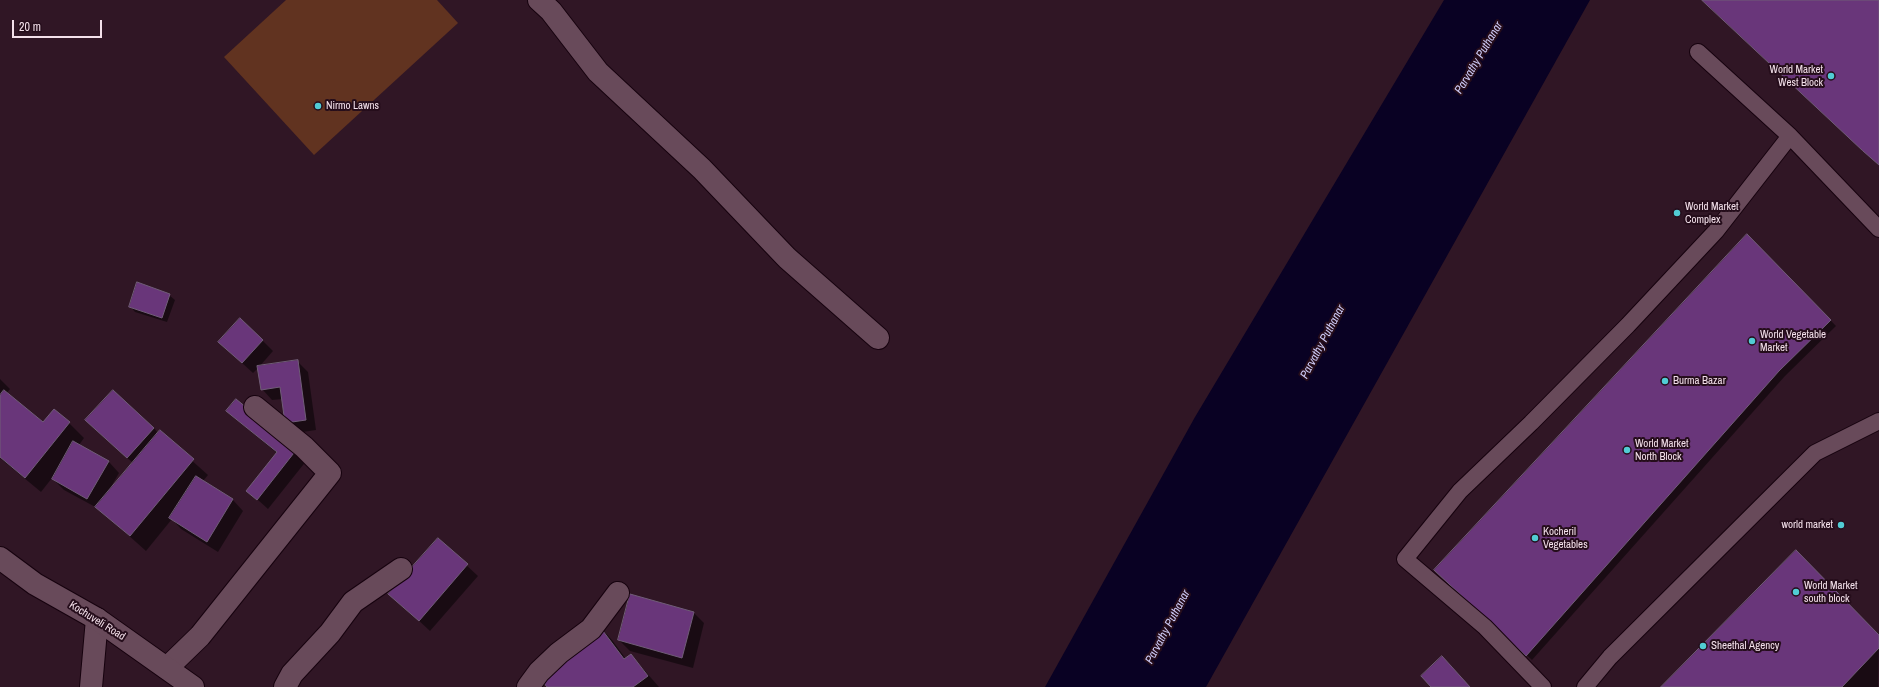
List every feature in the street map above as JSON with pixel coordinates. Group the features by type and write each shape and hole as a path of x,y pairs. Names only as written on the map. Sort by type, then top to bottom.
{"street":[{"path":"539,0 551,11 598,72 702,169 787,258 878,338"},
{"path":"167,668 200,636 330,473 304,447 255,407"},
{"name":"Kochuveli Road","path":"0,558 35,584 97,619 193,687"},
{"path":"285,687 292,674 330,633 353,602 402,568"},
{"path":"528,687 539,672 559,652 590,629 618,593"},
{"path":"91,687 97,619"}],"lane":[{"path":"1698,52 1790,136 1879,229"},
{"path":"1543,687 1485,626 1405,559 1460,491 1542,412 1628,325 1716,231 1790,136"},
{"path":"1585,687 1610,657 1815,453 1879,422"}],"shaded area":[{"name":"Nirmo Lawns","path":"286,0 437,0 458,23 314,155 224,57"}],"water":[{"name":"Parvathy Puthanar","path":"1444,0 1590,0 1206,687 1045,687 1195,417"}],"building":[{"name":"World Market West Block","path":"1702,0 1879,0 1879,165 1863,151"},
{"name":"World Market North Block","path":"1747,234 1831,320 1779,371 1526,656 1434,570"},
{"path":"137,282 170,294 162,318 129,307"},
{"path":"240,318 263,340 242,363 218,342"},
{"path":"298,360 306,420 285,423 280,387 261,390 257,366"},
{"path":"4,390 43,422 54,409 70,422 25,478 0,457 0,395"},
{"path":"113,390 154,428 127,458 85,420"},
{"path":"236,399 297,449 257,500 246,491 277,452 226,411"},
{"path":"160,430 194,459 130,536 95,507"},
{"path":"73,441 109,461 87,499 52,479"},
{"path":"196,476 233,499 207,542 169,518"},
{"path":"438,538 468,564 419,621 388,594"},
{"name":"World Market south block","path":"1796,550 1879,635 1879,648 1842,687 1661,687"},
{"path":"630,594 694,612 682,658 618,640"},
{"path":"597,623 624,659 631,654 648,676 633,687 547,687 535,672"},
{"path":"1442,656 1470,687 1431,687 1421,676"}],"place":[{"name":"World Market West Block","path":"1831,76"},
{"name":"Nirmo Lawns","path":"318,106"},
{"name":"World Market Complex","path":"1677,213"},
{"name":"World Vegetable Market","path":"1752,341"},
{"name":"Burma Bazar","path":"1665,381"},
{"name":"World Market North Block","path":"1627,450"},
{"name":"world market","path":"1841,525"},
{"name":"Kocheril Vegetables","path":"1535,538"},
{"name":"World Market south block","path":"1796,592"},
{"name":"Sheethal Agency","path":"1703,646"}]}
